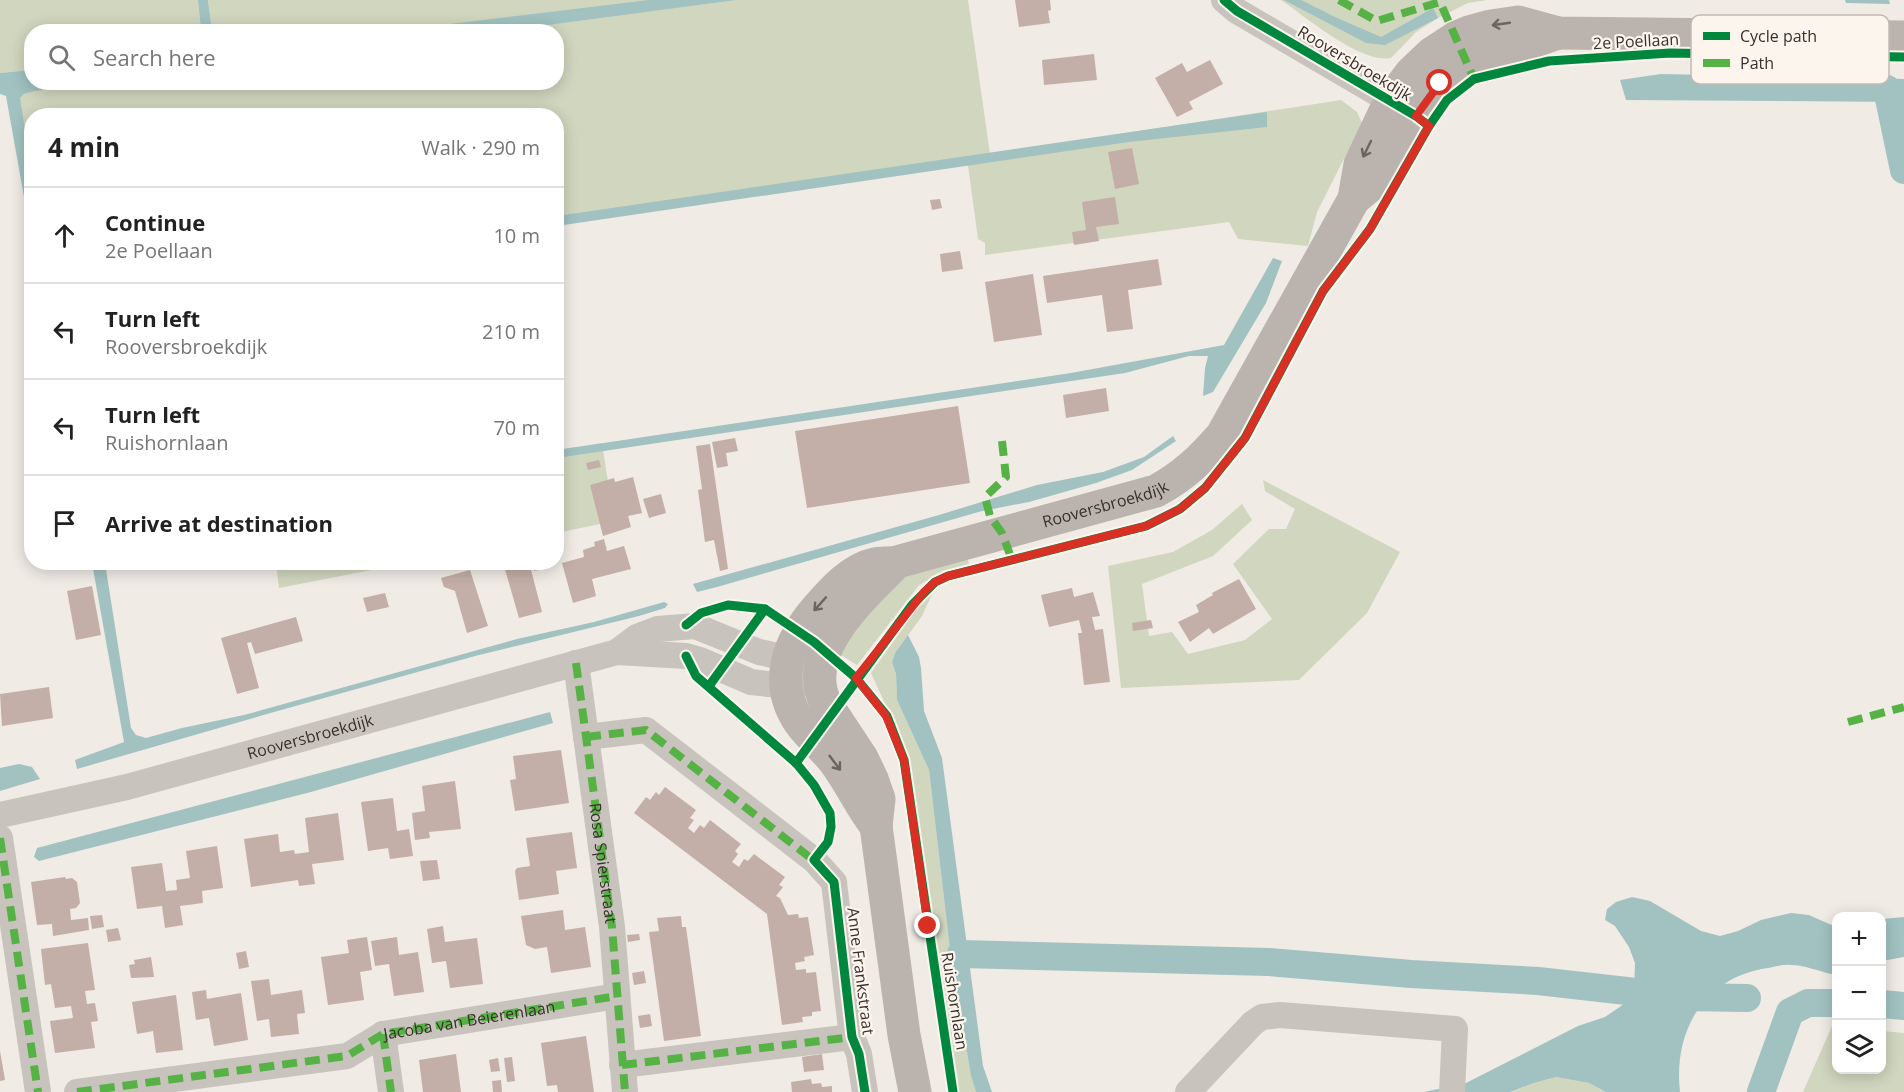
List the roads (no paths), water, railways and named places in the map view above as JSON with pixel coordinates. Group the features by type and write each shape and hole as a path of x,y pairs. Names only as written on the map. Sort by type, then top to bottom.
{"main road":[{"name":"2e Poellaan","path":"1403,109 1454,72 1492,55 1558,33 1691,35"},
{"name":"2e Poellaan","path":"1889,37 1904,37"},
{"name":"Rooversbroekdijk","path":"786,672 806,620 840,583 866,567 897,562 1156,491 1180,478 1199,462 1222,435 1354,199 1360,164 1403,109"},
{"path":"897,562 849,612 834,634 821,663 818,680 825,702 862,758 879,799 876,826 904,1035 915,1092"},
{"path":"786,672 790,704 798,720 834,761 862,808 876,826"}],"street":[{"name":"Rooversbroekdijk","path":"1224,0 1238,11 1403,109"},
{"name":"Rooversbroekdijk","path":"0,814 127,786 617,652 637,637 658,629 695,626 759,652 786,672 818,680"},
{"path":"700,648 730,656"},
{"name":"Rosa Spierstraat","path":"576,663 612,927 625,1092"},
{"name":"Anne Frankstraat","path":"586,738 646,730 814,860 834,882 852,1037 859,1054 864,1092"},
{"path":"0,838 38,1092"},
{"name":"Jacoba van Beierenlaan","path":"77,1092 138,1088 347,1056 383,1034 617,996"},
{"path":"1188,1092 1253,1023 1262,1017 1280,1015 1455,1029 1452,1092"},
{"path":"383,1034 392,1092"},
{"path":"622,1065 852,1037"}],"water":[{"path":"198,0 208,0 211,24 200,24"},
{"path":"649,0 736,0 555,24 450,24"},
{"path":"1284,0 1301,0 1381,37 1433,8 1438,18 1385,45 1366,43"},
{"path":"1845,0 1889,0 1890,4 1846,3"},
{"path":"24,71 24,90 42,90 24,94 20,98 24,123 24,197 6,96 0,94 0,73"},
{"path":"1661,74 1691,75 1691,84 1889,84 1889,79 1904,79 1904,102 1626,100 1620,80"},
{"path":"1267,112 1267,127 1129,142 564,225 564,215"},
{"path":"1273,258 1282,261 1266,303 1213,392 1203,396 1208,356 1189,356 1125,373 564,457 564,449 1071,373 1224,345"},
{"path":"1173,436 1176,441 1132,470 1096,483 1029,502 982,511 717,587 697,592 693,584 1037,485 1103,472 1144,457"},
{"path":"93,570 106,570 131,728 136,735 146,738 244,715 517,639 594,622 664,602 668,604 665,608 639,616 475,656 77,769 75,760 124,742"},
{"path":"908,635 919,657 924,711 942,758 983,1066 992,1092 976,1092 971,1076 951,958 929,770 897,700 896,674 892,662 895,653"},
{"path":"550,712 553,723 311,792 39,861 34,857 37,848"},
{"path":"19,764 32,767 40,779 0,791 0,768"},
{"path":"1632,897 1650,901 1701,931 1720,936 1738,931 1761,920 1791,913 1809,915 1832,925 1832,974 1801,966 1785,965 1746,973 1726,983 1710,995 1697,1011 1688,1028 1679,1070 1680,1092 1606,1092 1589,1083 1556,1077 1510,1092 1424,1092 1466,1083 1578,1026 1605,1017 1624,1004 1634,992 1635,963 1629,947 1615,926 1605,920 1607,909 1616,902"},
{"path":"1904,917 1904,957 1886,960 1886,919"}],"waterway":[{"path":"1887,89 1904,170"},
{"path":"961,954 1269,962 1411,974 1538,981 1680,997 1747,998"},
{"path":"1761,1092 1790,1012 1808,1003 1832,1003"},
{"path":"1886,1004 1904,1006"}]}
